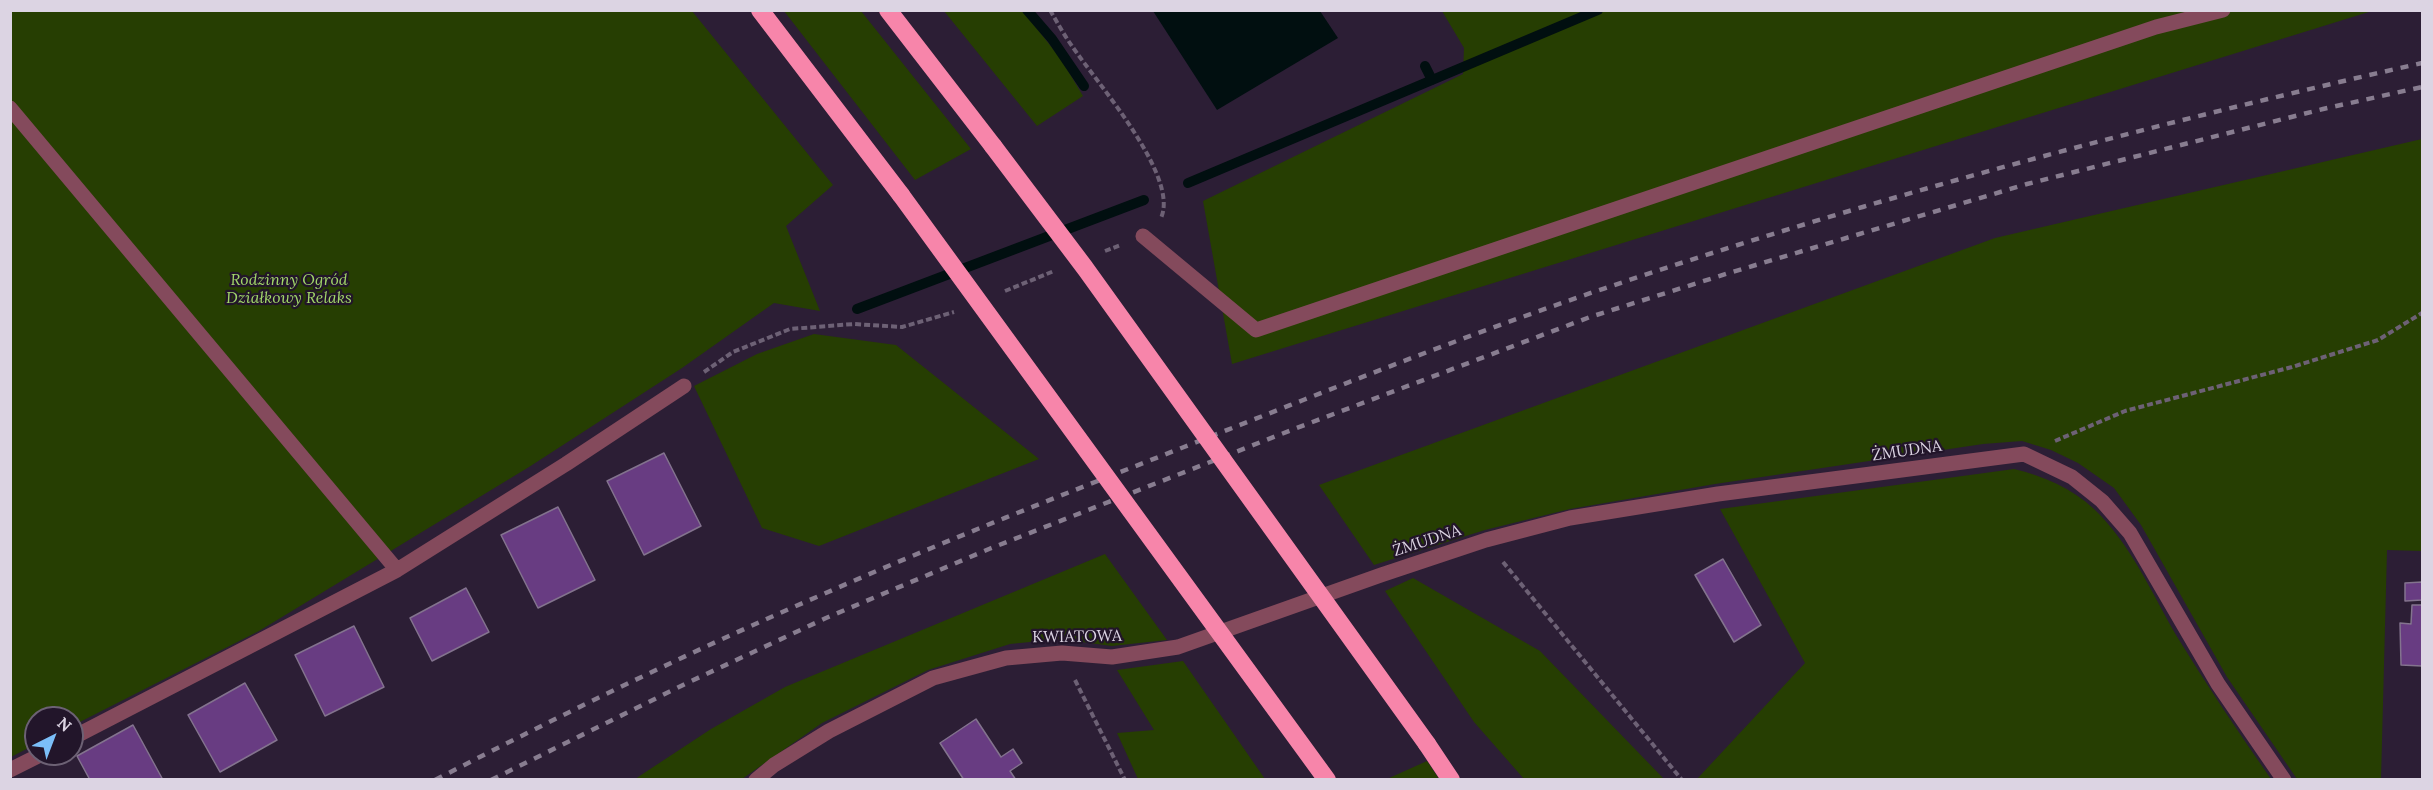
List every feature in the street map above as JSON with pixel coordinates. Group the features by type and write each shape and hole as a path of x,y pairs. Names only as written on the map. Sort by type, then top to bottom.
{"highway":[{"path":"760,10 992,317 1327,780"},
{"path":"888,10 1085,268 1451,780"}],"street":[{"path":"1143,236 1256,330 2156,27 2223,10"},
{"path":"10,108 398,570"},
{"path":"84,732 398,570 684,386"},
{"path":"2024,454 2072,477 2102,501 2130,533 2218,684 2284,780"},
{"name":"ŻMUDNA","path":"1381,575 1486,540 1570,519 1718,494 2024,454"},
{"name":"KWIATOWA","path":"756,780 774,765 829,731 933,678 1006,658 1062,653 1112,657 1178,647 1381,575"},
{"path":"10,770 24,763"}],"path":[{"path":"1050,10 1070,45 1140,140"},
{"path":"2024,454 2125,411 2292,368 2378,340 2422,313"},
{"path":"1486,540 1682,780"},
{"path":"1062,653 1125,780"}],"green space":[{"name":"Rodzinny Ogród Działkowy Relaks","path":"11,11 692,11 833,185 786,226 820,311 774,303 682,368 529,467 259,631 84,720 84,706 24,706 24,750 11,757"},
{"path":"784,11 861,11 971,149 915,180"},
{"path":"944,11 1027,11 1034,25 1061,59 1083,96 1037,126"},
{"path":"1442,11 2372,11 1232,364 1203,201 1463,74 1464,48"},
{"path":"2422,139 2422,551 2387,550 2381,779 2297,779 2227,677 2141,525 2114,488 2078,463 2051,450 2022,441 1983,444 1715,484 1570,509 1485,530 1374,565 1319,485 1995,238"},
{"path":"814,334 896,345 1039,459 819,546 762,528 694,386 757,354"},
{"path":"2014,469 2036,475 2067,489 2107,522 2140,569 2199,672 2271,779 1697,779 1805,663 1720,509"},
{"path":"1105,554 1167,640 1112,646 1060,639 1010,644 928,670 822,723 742,779 635,779 711,729 785,687"},
{"path":"1413,578 1540,651 1664,779 1524,779 1474,722 1385,591"},
{"path":"1183,661 1265,779 1138,779 1117,733 1154,730 1117,670"},
{"path":"1427,761 1439,779 1387,779"}],"shaded area":[{"path":"1153,11 1320,11 1338,38 1217,110"}],"building":[{"path":"664,453 701,526 644,555 607,481"},
{"path":"558,507 595,580 538,608 501,535"},
{"path":"1723,559 1761,625 1734,642 1695,575"},
{"path":"2422,582 2422,600 2405,601 2405,583"},
{"path":"466,588 489,632 432,661 410,618"},
{"path":"2412,605 2422,605 2422,666 2401,665 2400,623 2411,624"},
{"path":"354,626 384,687 325,716 295,655"},
{"path":"245,683 277,740 220,772 188,715"},
{"path":"976,719 1001,757 1013,749 1022,763 1010,771 1016,780 964,780 940,743"},
{"path":"133,725 163,780 90,780 82,766 84,752"}],"waterway":[{"path":"1027,10 1052,39 1084,86"},
{"path":"1188,183 1598,10"},
{"path":"1425,66 1432,80"},
{"path":"857,309 1144,200"}],"railway":[{"path":"435,780 674,662 864,576 1432,350 1685,262 1894,198 2104,140 2422,63"},
{"path":"491,780 685,684 826,618 989,549 1294,429 1590,317 2027,184 2323,109 2422,87"}]}
